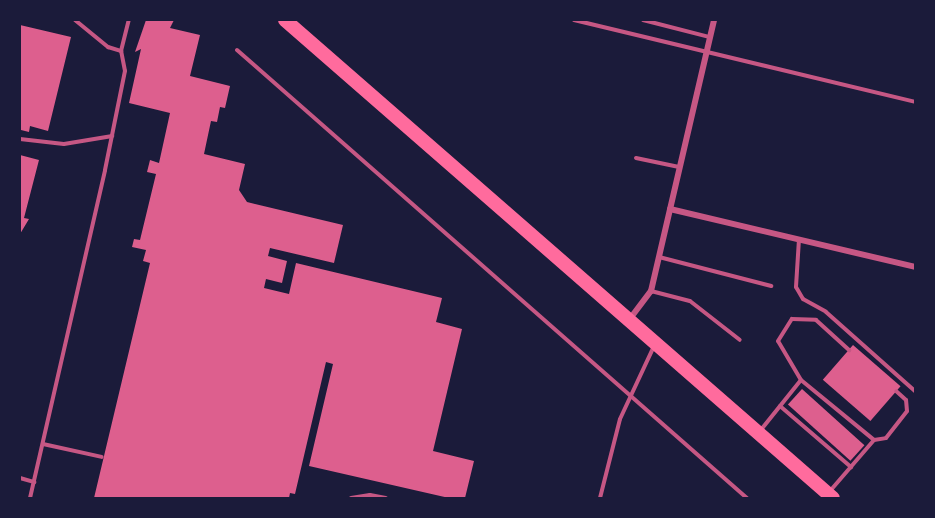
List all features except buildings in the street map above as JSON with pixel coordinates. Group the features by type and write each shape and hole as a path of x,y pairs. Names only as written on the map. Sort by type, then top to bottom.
{"highway":[{"path":"285,20 830,496"}],"street":[{"path":"628,320 651,291 714,20"},
{"path":"670,209 915,267"}],"lane":[{"path":"75,20 108,47 122,51"},
{"path":"30,498 112,136 125,71 122,51 129,20"},
{"path":"574,20 915,102"},
{"path":"643,20 710,37"},
{"path":"237,50 747,498"},
{"path":"20,139 64,144 112,136"},
{"path":"636,158 680,167"},
{"path":"799,240 796,288 803,299 826,312 915,392"},
{"path":"659,257 771,286"},
{"path":"651,291 690,301 740,340"},
{"path":"849,350 816,320 792,319 778,341 801,380 874,440"},
{"path":"600,498 620,419 656,343"},
{"path":"758,433 801,380"},
{"path":"830,496 874,440 885,438 907,411 906,400 896,391"},
{"path":"780,406 851,467"},
{"path":"43,444 102,457"},
{"path":"20,478 34,482"},
{"path":"351,498 370,495 386,498"}]}
